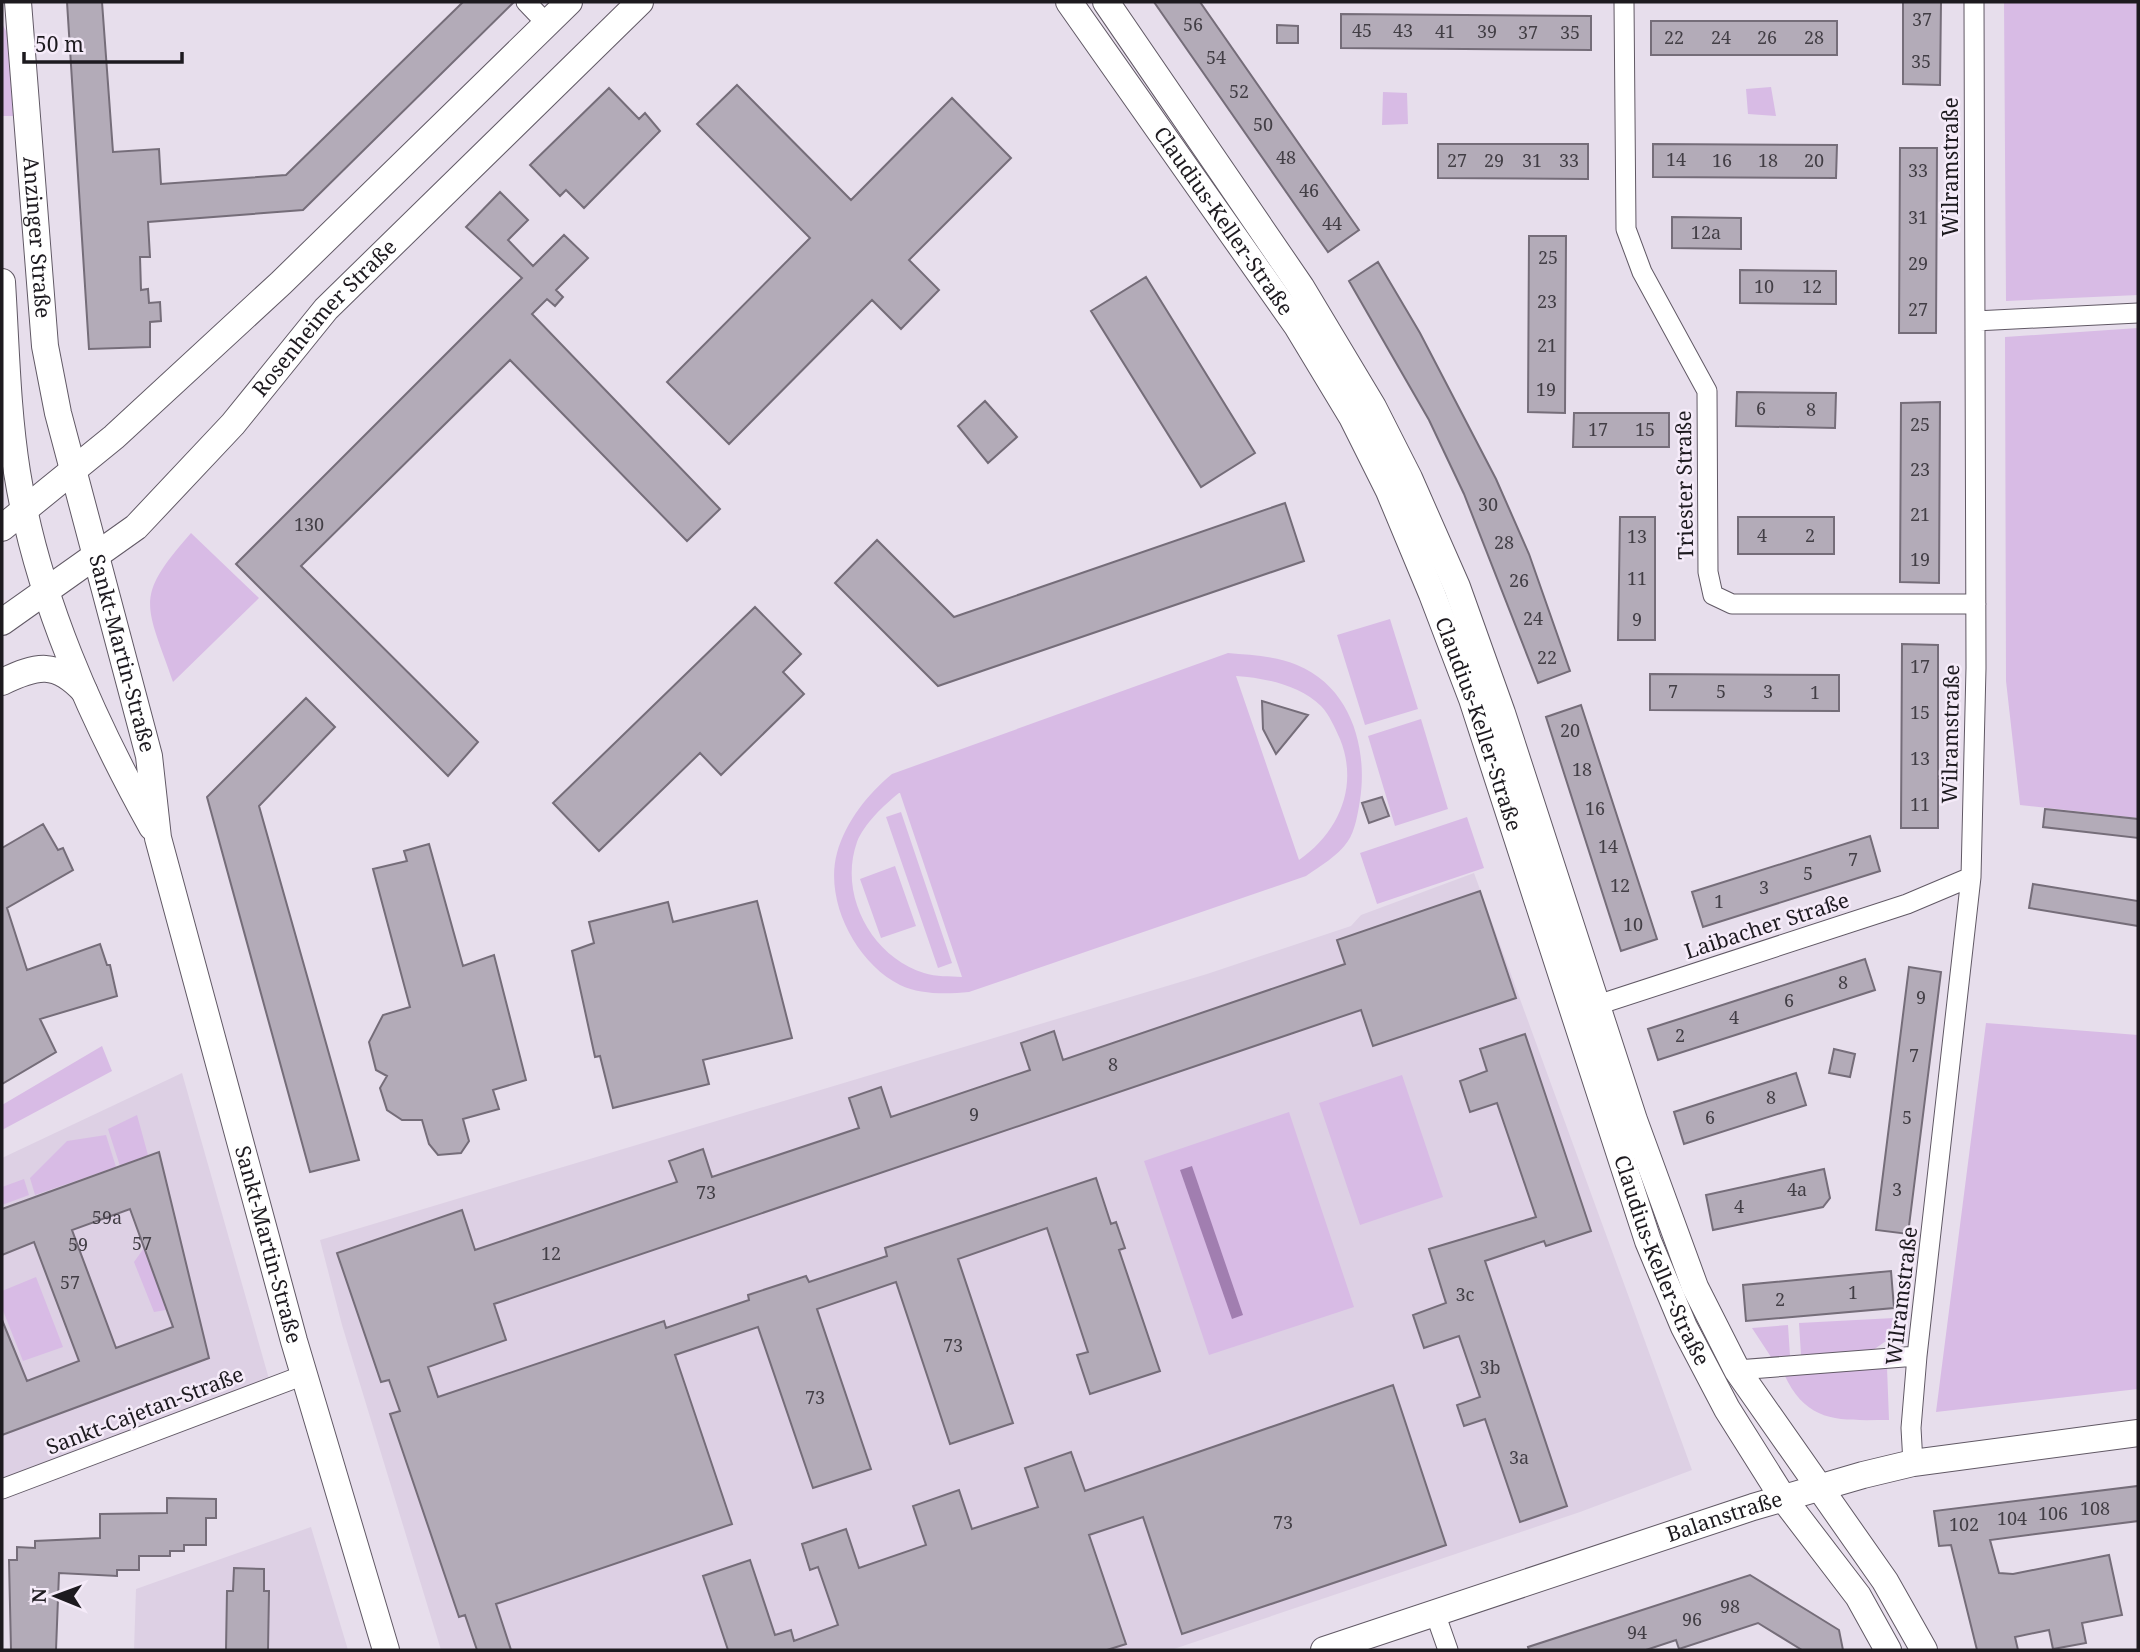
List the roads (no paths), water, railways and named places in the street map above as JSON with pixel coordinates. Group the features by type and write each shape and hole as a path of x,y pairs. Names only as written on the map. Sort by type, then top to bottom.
{"main road":[{"name":"Anzinger Straße","path":"18,2 45,346 73,471"},
{"path":"2,528 114,438 271,292 569,2"},
{"name":"Rosenheimer Straße","path":"2,622 136,527 233,424 326,310 640,2"},
{"name":"Claudius-Keller-Straße","path":"1069,2 1297,326 1352,417 1389,491 1433,594 1586,1009 1634,1120 1695,1287 1737,1370 1885,1581 1924,1650"},
{"name":"Claudius-Keller-Straße","path":"1106,2 1301,287 1373,407 1409,478 1457,587 1498,700 1586,1009 1648,1241 1684,1327 1720,1398 1783,1498 1858,1595 1888,1650"},
{"name":"Anzinger Straße","path":"2,282 13,446 25,510"},
{"name":"Sankt-Martin-Straße","path":"73,471 149,756 158,838 304,1375 386,1650"},
{"name":"Sankt-Martin-Straße","path":"25,510 45,590 87,695 121,772 158,838"},
{"path":"2,682 19,673 46,667 71,677 87,695"},
{"name":"Balanstraße","path":"1324,1650 1819,1487 1913,1463 2138,1433"}],"street":[{"path":"526,2 547,24"},
{"name":"Triester Straße","path":"1624,2 1626,229 1642,272 1707,391 1708,572 1713,595 1732,604 1976,604"},
{"name":"Wilramstraße","path":"1913,1463 1911,1428 1917,1356 1971,877 1976,604 1974,2"},
{"path":"1975,321 2138,313"},
{"name":"Laibacher Straße","path":"1586,1009 1906,904 1971,877"},
{"path":"1737,1370 1917,1356"},
{"name":"Sankt-Cajetan-Straße","path":"2,1489 304,1375"},
{"path":"1435,1613 1447,1650"}]}
